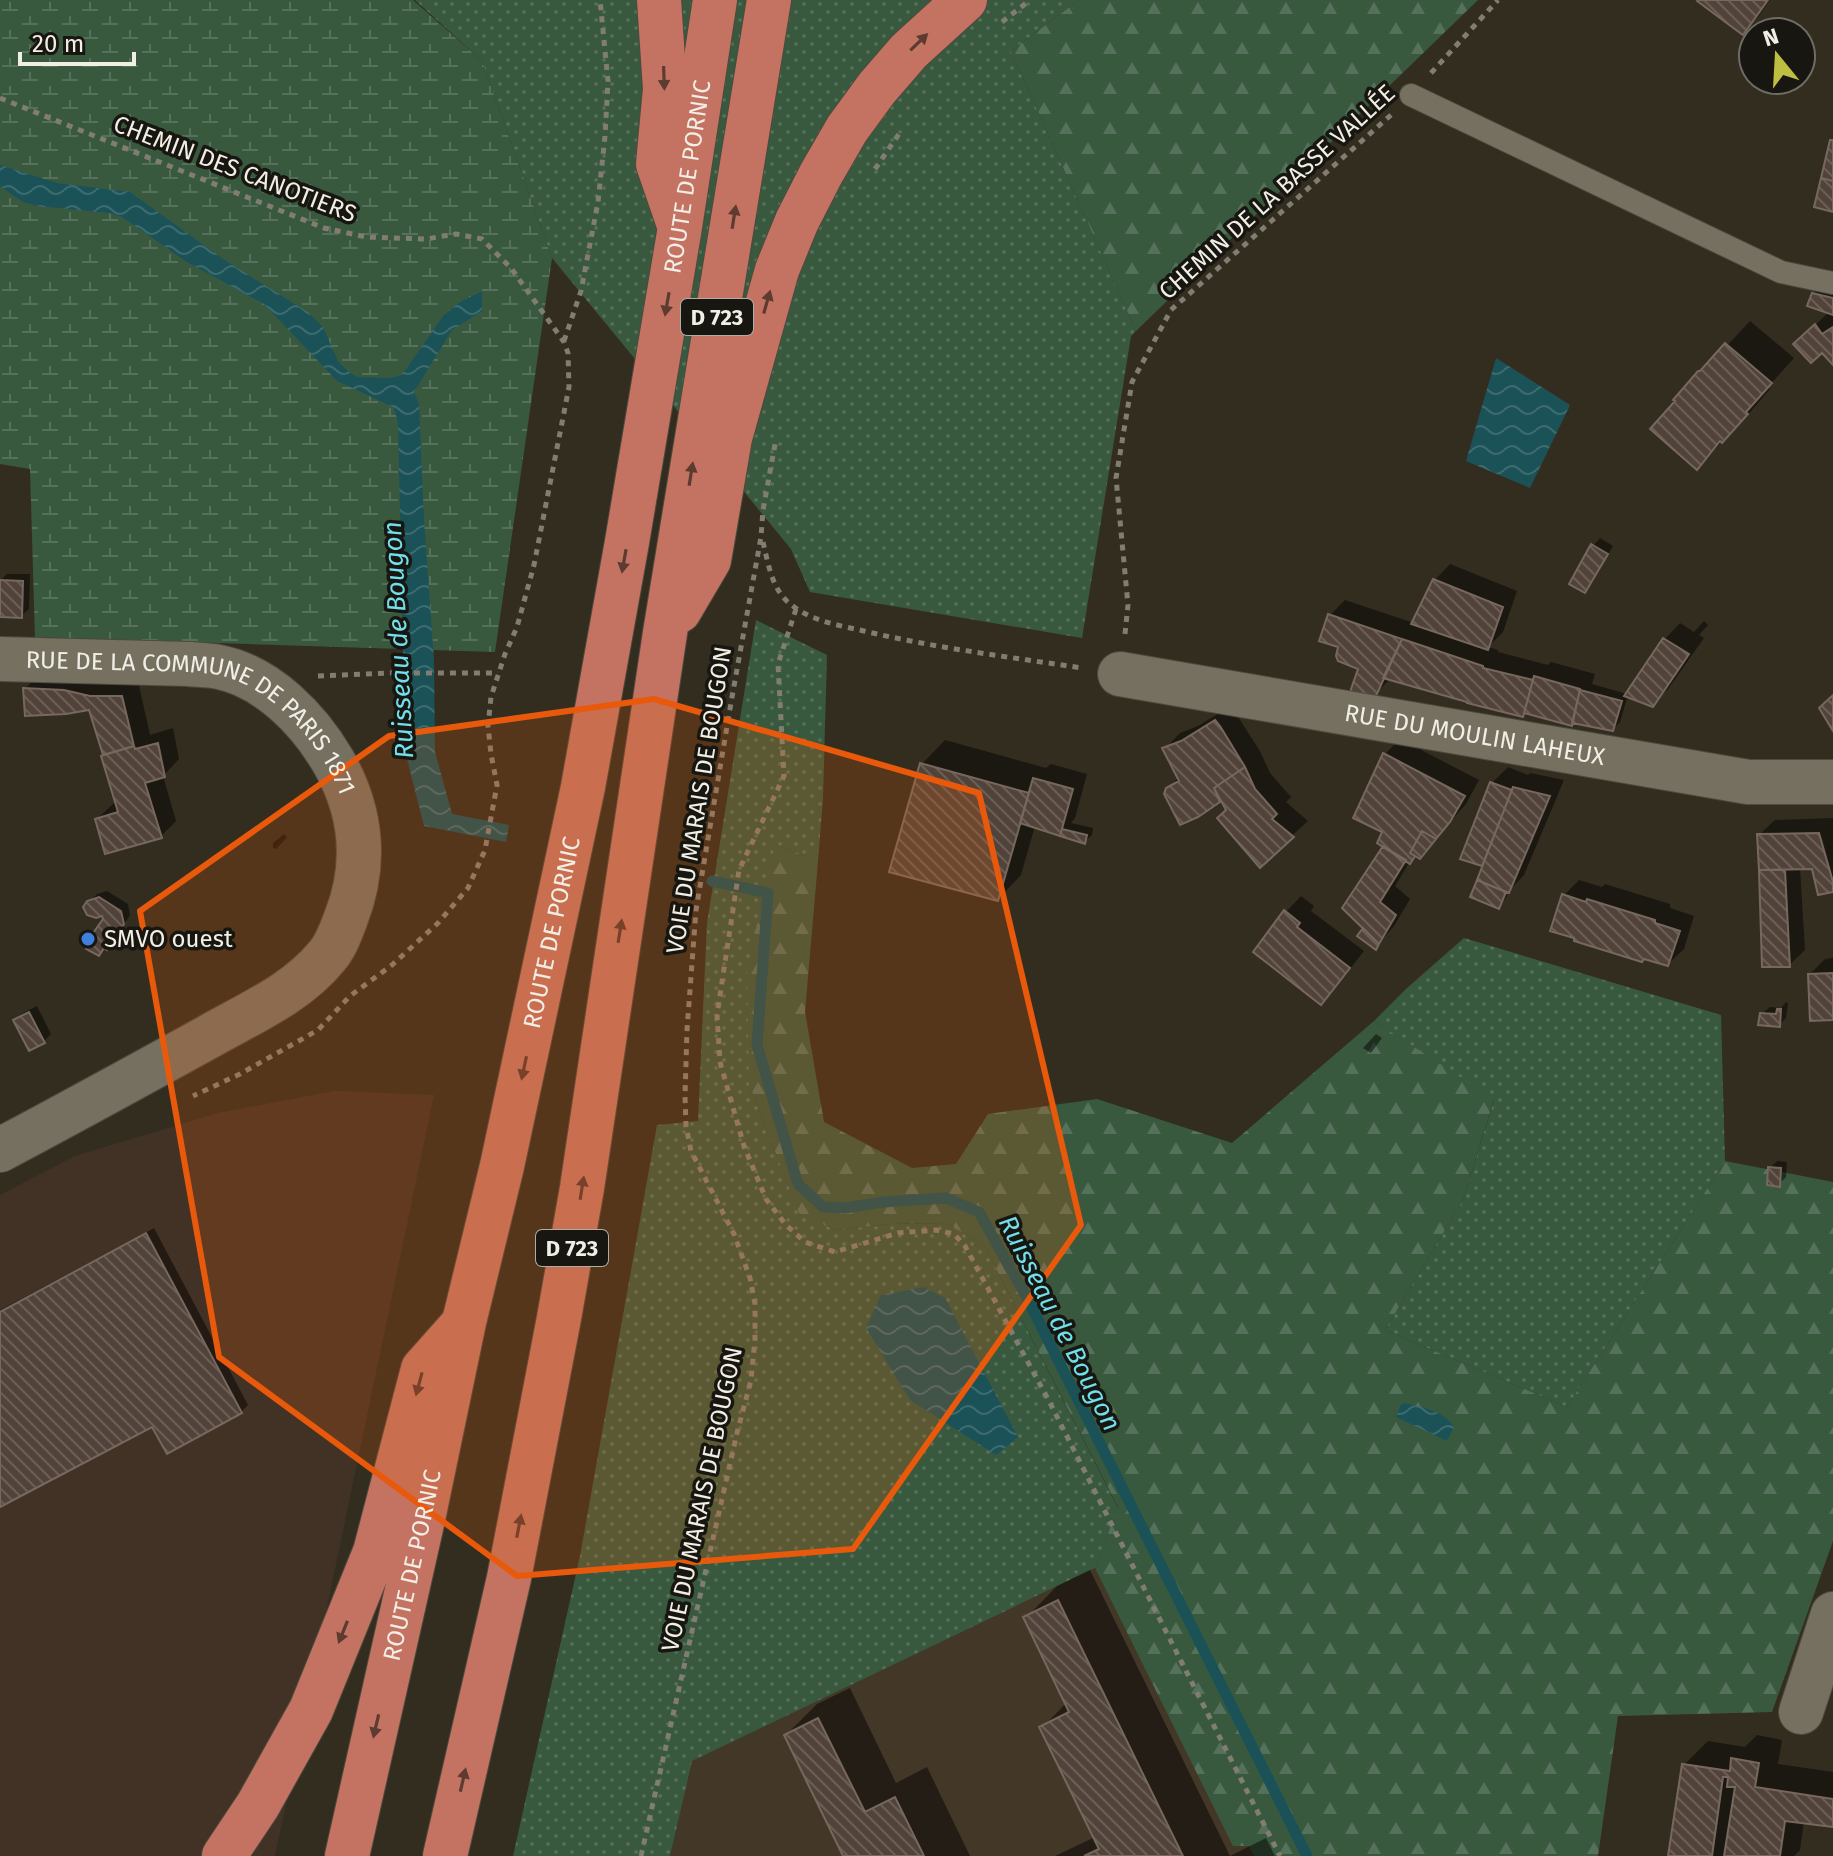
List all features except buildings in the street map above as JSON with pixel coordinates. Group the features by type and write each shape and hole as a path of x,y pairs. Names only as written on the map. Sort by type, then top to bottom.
{"highway":[{"path":"659,0 665,89 658,164 680,227"},
{"name":"ROUTE DE PORNIC","path":"347,1856 583,787 680,227 715,0"},
{"name":"D 723","path":"445,1856 509,1578 562,1304 665,633 769,0"},
{"path":"665,633 709,560 730,438 777,270 797,221 847,129 909,51 979,15"},
{"path":"224,1856 258,1805 311,1710 375,1552 423,1369 464,1322"}],"street":[{"name":"RUE DE LA COMMUNE DE PARIS 1871","path":"0,659 189,664 219,667 248,677 297,714 326,750 350,793 359,836 356,882 350,907 330,953 309,977 277,998 0,1150"},
{"name":"RUE DU MOULIN LAHEUX","path":"1120,674 1748,782 1833,782"},
{"path":"1801,1712 1833,1614"}],"lane":[{"path":"1411,95 1781,272 1833,283"}],"path":[{"path":"564,342 581,291 598,202 605,136 608,81 600,0"},
{"path":"979,15 1030,0"},
{"name":"CHEMIN DE LA BASSE VALLÉE","path":"1120,674 1128,605 1116,478 1132,382 1171,310 1411,95 1498,0"},
{"name":"CHEMIN DES CANOTIERS","path":"0,98 324,228 366,237 426,239 456,234 482,239 511,268 564,342 568,353 569,387 534,565 517,627 491,697 488,726 497,785 485,850"},
{"path":"867,181 907,123"},
{"name":"VOIE DU MARAIS DE BOUGON","path":"641,1856 751,1380 755,1339 755,1304 750,1278 734,1234 691,1151 685,1096 696,910 776,434"},
{"path":"761,537 768,566 786,601 821,621 911,642 1120,674"},
{"path":"796,609 778,664 784,776 739,870 717,1015 720,1062 744,1146 766,1199 786,1225 805,1242 835,1252 898,1233 936,1230 954,1234 965,1246 1049,1401 1280,1856"},
{"path":"262,686 305,677 498,673"}],"highlighted area":[{"path":"654,699 979,793 1081,1225 853,1549 517,1576 219,1357 140,911 389,736"}],"shaded area":[{"path":"334,1091 434,1095 275,1856 0,1856 0,1195 75,1156 218,1113"},
{"path":"1095,1568 1233,1845 1249,1846 1254,1856 670,1856 691,1761"}],"green space":[{"path":"0,0 413,0 482,61 552,258 495,652 35,637 30,469 0,464"},
{"path":"415,0 1079,0 1011,51 1136,331 1131,336 1082,638 810,592 791,549 552,258 482,61"},
{"path":"1079,0 1478,0 1136,331 1011,51"},
{"path":"756,620 827,655 818,861 775,844 749,1084 799,1212 835,1230 891,1224 947,1223 985,1247 1118,1508 1095,1568 692,1761 670,1856 513,1856 580,1556 657,1125 698,1121 707,923"},
{"path":"775,844 818,861 805,1012 824,1122 912,1168 956,1164 988,1114 1097,1099 1232,1143 1374,1021 1494,1099 1463,1200 1385,1330 1567,1407 1725,1161 1833,1182 1833,1541 1772,1712 1618,1716 1598,1856 1254,1856 1249,1846 1233,1846 1095,1568 1118,1507 985,1247 947,1223 891,1224 835,1230 799,1213 749,1084 747,969"},
{"path":"1464,938 1721,1015 1725,1161 1567,1407 1385,1330 1463,1200 1494,1100 1374,1021"}],"water":[{"path":"0,165 57,183 130,192 226,261 309,313 323,327 338,361 358,377 391,378 402,375 443,316 460,302 482,291 482,311 452,330 414,392 419,404 434,660 435,752 452,814 509,825 506,842 424,826 405,751 398,423 393,407 337,381 264,304 187,262 122,217 23,202 0,186"},
{"path":"1496,358 1570,405 1530,488 1466,461"},
{"path":"924,1287 945,1298 1018,1437 996,1455 910,1400 866,1328 881,1295"},
{"path":"1404,1403 1432,1410 1445,1417 1454,1427 1447,1441 1396,1417"}],"waterway":[{"name":"Ruisseau de Bougon","path":"712,881 768,893 757,1045 798,1184 823,1207 845,1208 946,1198 979,1212 1027,1298 1307,1856"}],"place":[{"name":"SMVO ouest","path":"88,939"}]}
